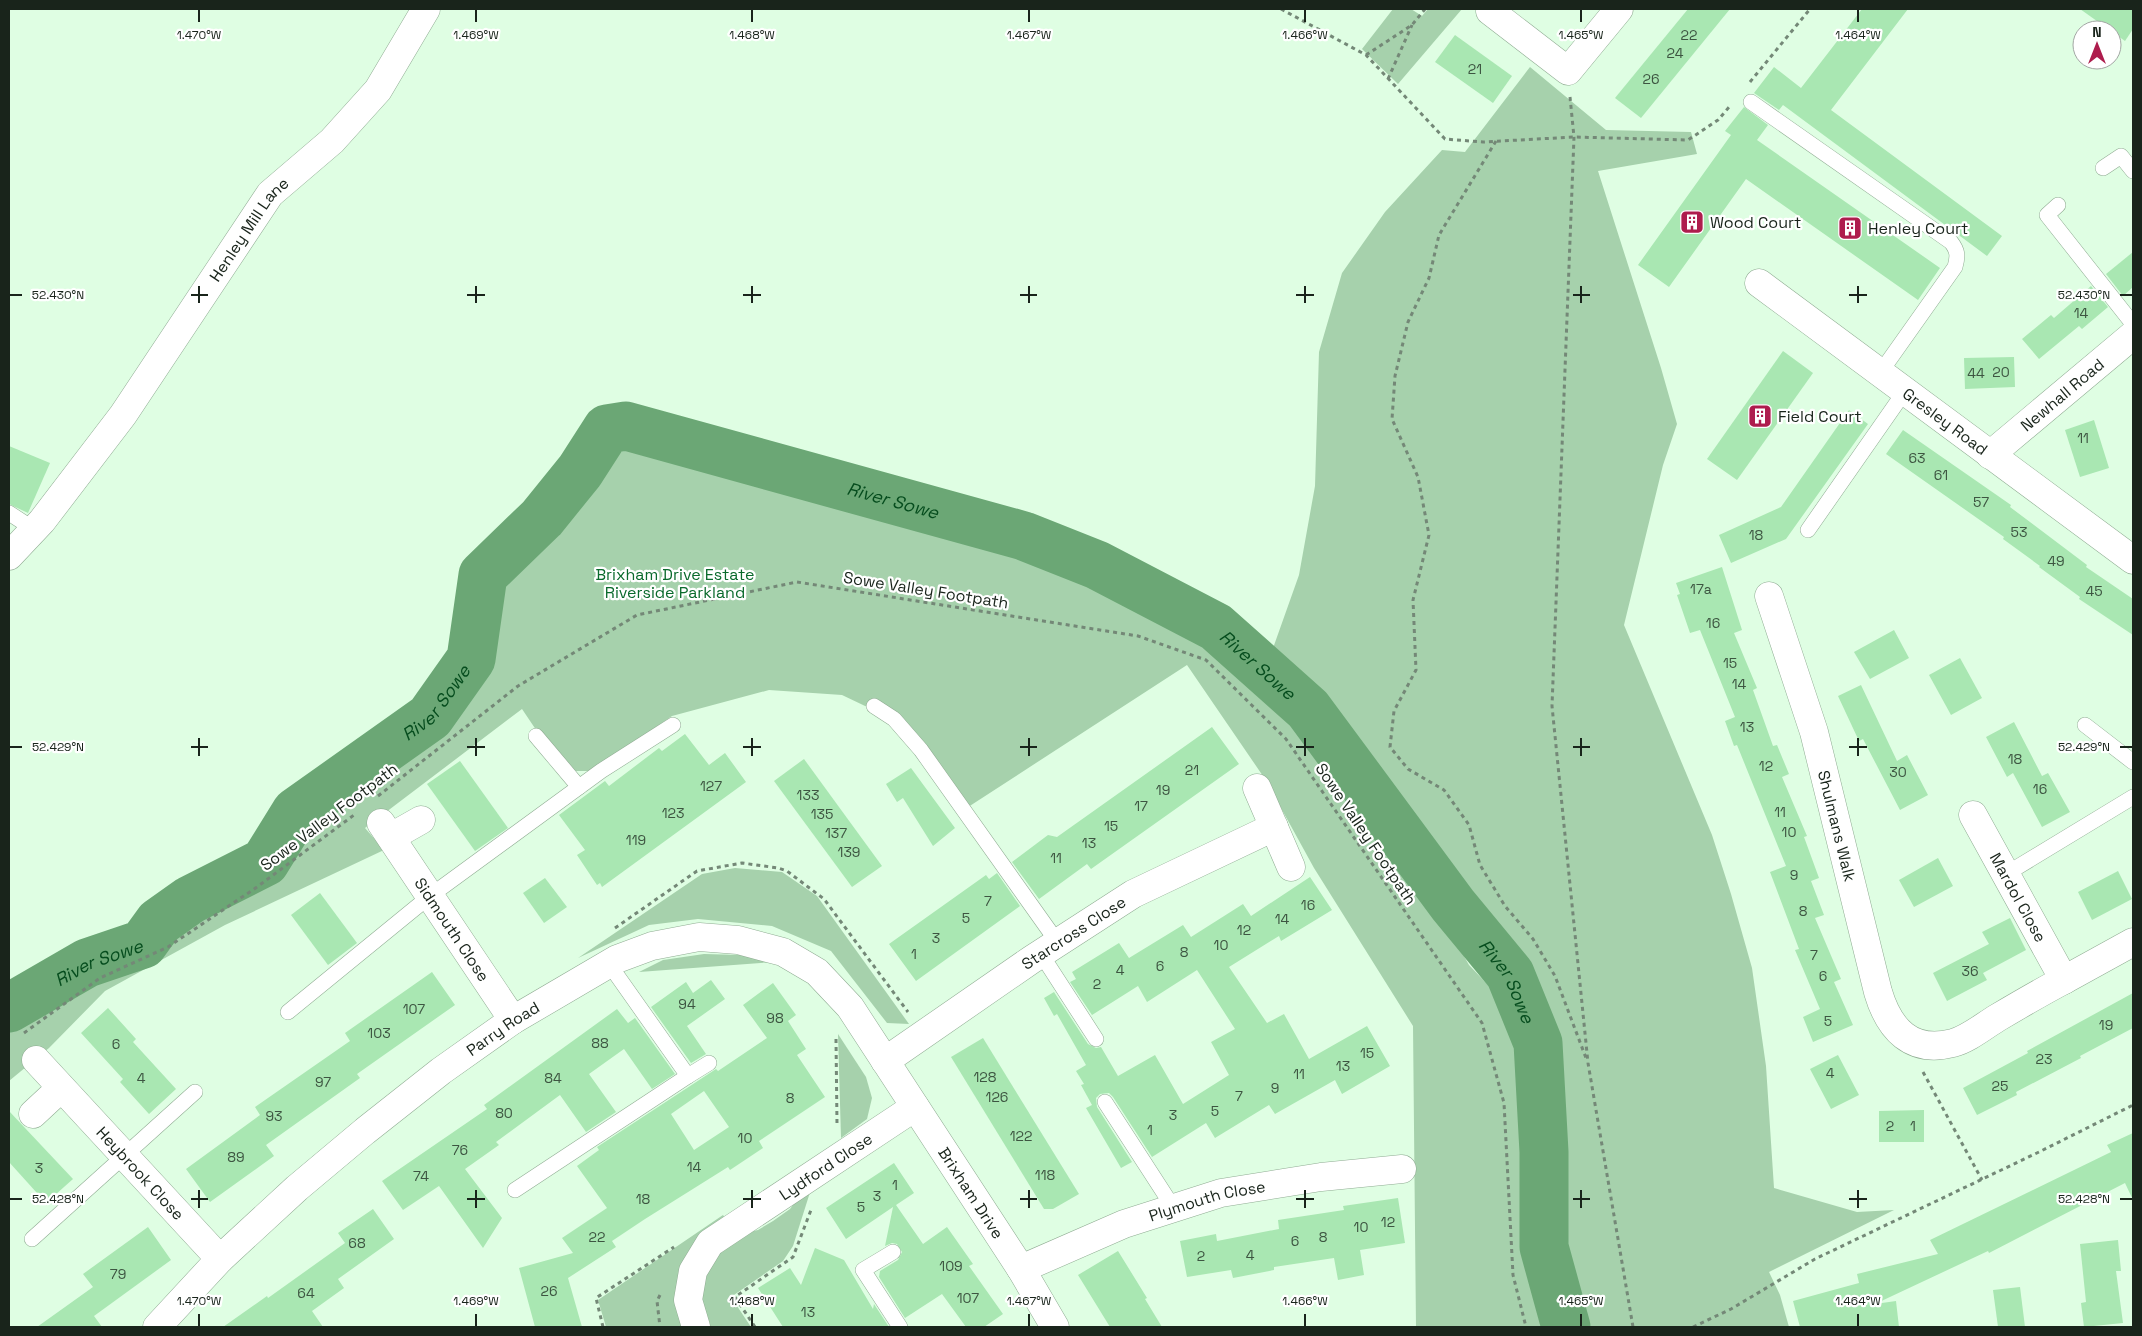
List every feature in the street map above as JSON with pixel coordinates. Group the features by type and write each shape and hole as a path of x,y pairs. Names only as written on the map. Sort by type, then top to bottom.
{"street":[{"name":"Henley Mill Lane","path":"9,556 35,530 123,415 270,194 332,141 378,90 426,9"},
{"path":"1490,11 1568,71 1619,9"},
{"name":"Gresley Road","path":"1759,283 2133,560"},
{"name":"Newhall Road","path":"1990,455 2133,335"},
{"name":"Shulmans Walk","path":"1769,596 1814,732 1883,1008 1893,1025 1905,1038 1919,1044"},
{"path":"1257,788 1291,867"},
{"name":"Mardol Close","path":"1973,815 2064,980"},
{"path":"375,818 421,820"},
{"name":"Sidmouth Close","path":"375,818 513,1020"},
{"name":"Starcross Close","path":"886,1061 1050,948 1133,894 1274,827"},
{"name":"Parry Road","path":"157,1327 220,1259 297,1188 365,1131 441,1071 513,1020 617,959 661,944 699,937 738,940 783,952 817,972 850,1007 886,1061"},
{"path":"1919,1044 1954,1042 2133,942"},
{"name":"Heybrook Close","path":"36,1060 220,1259"},
{"name":"Brixham Drive","path":"886,1061 1021,1269 1054,1327"},
{"path":"33,1114 61,1088"},
{"name":"Lydford Close","path":"696,1327 688,1300 693,1271 710,1243 915,1107"},
{"name":"Plymouth Close","path":"1021,1269 1124,1224 1221,1193 1321,1177 1402,1169"}],"lane":[{"path":"1751,102 1951,242 1957,250 1958,258 1955,267 1880,373"},
{"path":"2103,168 2121,156 2133,171"},
{"path":"2058,205 2047,215 2133,324"},
{"path":"1808,530 1905,391"},
{"path":"9,513 35,530"},
{"path":"874,706 894,719 921,750 1050,948 1096,1039"},
{"path":"288,1012 430,896 579,787 673,725"},
{"path":"2085,725 2133,762"},
{"path":"536,736 579,787"},
{"path":"2006,874 2133,797"},
{"path":"608,964 688,1076"},
{"path":"514,1190 709,1063"},
{"path":"32,1239 195,1092"},
{"path":"1105,1102 1173,1207"},
{"path":"893,1252 863,1270 900,1327"}],"path":[{"path":"1281,9 1366,55 1445,139 1496,141 1574,137 1688,140 1718,120 1730,105"},
{"path":"1388,80 1412,25 1425,9"},
{"path":"1749,83 1810,9"},
{"path":"1366,55 1412,25"},
{"path":"1568,71 1574,137 1552,706 1588,1063 1633,1327"},
{"path":"1496,141 1438,234 1429,278 1408,322 1394,376 1392,418 1418,477 1429,535 1413,600 1416,670 1394,711 1390,747 1408,768 1444,790 1469,825 1480,865 1504,906 1533,939 1555,976 1588,1063"},
{"name":"Sowe Valley Footpath","path":"18,1038 100,978 168,947 258,888 375,818 518,686 637,615 797,582 1138,636 1206,660 1286,739 1482,1023 1504,1103 1513,1275 1526,1327"},
{"path":"755,1327 735,1297 793,1257 832,1162 836,993"},
{"path":"1919,1044 1922,1069 1982,1180"},
{"path":"1692,1327 1731,1309 1815,1259 1982,1180 2133,1105"},
{"path":"603,1327 596,1298 679,1244"}],"green space":[{"path":"1393,9 1411,9 1422,16 1428,9 1462,9 1398,84 1362,49"},
{"path":"1530,67 1606,130 1691,132 1697,154 1598,171 1677,424 1663,465 1624,625 1712,835 1752,968 1766,1066 1774,1188 1857,1212 1894,1210 1769,1272 1780,1295 1789,1327 1581,1327 1573,1313 1556,1245 1558,1120 1555,1041 1523,963 1381,775 1347,738 1322,700 1272,651 1299,575 1315,486 1319,352 1342,273 1385,212 1442,150 1465,152"},
{"name":"Brixham Drive Estate Riverside Parkland","path":"626,436 693,456 978,529 1073,561 1126,587 1211,641 1256,675 1313,734 1422,882 1469,965 1488,985 1508,999 1528,1041 1536,1104 1534,1296 1539,1319 1544,1327 1416,1327 1413,1026 1314,868 1265,779 1187,665 962,811 884,715 842,695 769,690 672,716 591,771 576,771 555,758 522,709 365,828 384,850 225,925 105,991 49,1048 9,1081 9,1020 69,986 155,949 173,922 191,909 218,900 270,865 303,818 322,804 358,785 452,714 479,679 483,660 488,603 496,580 568,514 580,488 611,438"},
{"path":"735,868 782,872 817,896 909,1024 887,1023 831,951 772,926 698,919 649,925 578,958 702,874"},
{"path":"704,954 740,955 773,962 639,972 663,960"},
{"path":"838,1034 866,1077 872,1098 867,1119 841,1138"},
{"path":"812,1186 793,1246 783,1261 731,1297 751,1327 606,1327 598,1300 723,1215 736,1235 758,1230 790,1209 803,1192"}],"building":[{"path":"1688,9 1730,9 1641,118 1615,98"},
{"path":"1862,9 1908,9 1831,110 2002,236 1987,256 1783,105 1779,110 1754,93 1774,67 1801,88"},
{"path":"2080,9 2133,9 2133,29 2125,41 2122,39 2122,20 2095,20"},
{"path":"1455,35 1512,76 1493,103 1435,62"},
{"path":"1744,107 1768,125 1757,140 1940,268 1918,300 1746,179 1669,287 1638,265 1731,135 1725,131"},
{"path":"2133,252 2133,287 2123,296 2106,274"},
{"path":"2091,286 2108,307 2082,329 2079,326 2039,359 2022,339 2051,315 2054,318"},
{"name":"Field Court","path":"1783,351 1813,373 1737,480 1707,459"},
{"path":"2014,357 2015,387 1965,389 1964,358"},
{"path":"1849,410 1868,424 1786,539 1731,563 1719,535 1781,507"},
{"path":"2094,420 2109,468 2080,477 2065,430"},
{"path":"1903,430 2011,505 2010,507 2087,565 2086,567 2133,599 2133,635 2079,599 2080,597 2003,539 2004,537 1886,454"},
{"path":"9,446 50,463 28,513 9,504"},
{"path":"1722,567 1742,630 1734,633 1757,688 1753,690 1773,746 1777,745 1789,774 1782,777 1807,836 1804,837 1819,878 1811,881 1824,915 1815,918 1841,979 1834,982 1853,1025 1813,1042 1803,1017 1820,1009 1795,950 1799,949 1770,872 1786,866 1737,745 1734,746 1725,721 1735,717 1700,630 1690,633 1677,595 1680,594 1676,583"},
{"path":"1894,630 1909,658 1870,679 1854,652"},
{"path":"1960,658 1982,698 1951,715 1929,675"},
{"path":"1861,685 1897,761 1907,755 1928,795 1900,810 1863,739 1859,741 1838,696"},
{"path":"2014,722 2042,776 2048,773 2070,812 2042,827 2013,773 2007,777 1986,737"},
{"path":"1212,727 1239,764 1091,869 1087,864 1039,899 1012,862 1048,835 1057,837"},
{"path":"685,734 709,765 725,753 746,782 602,887 600,883 597,885 577,855 585,850 559,815 605,781 609,786 659,748 662,751"},
{"path":"804,759 882,866 852,887 774,781"},
{"path":"460,761 508,828 475,851 427,784"},
{"path":"911,768 955,828 933,846 903,798 897,802 886,784"},
{"path":"1938,858 1953,886 1914,907 1899,880"},
{"path":"2118,871 2132,899 2092,920 2078,892"},
{"path":"997,873 1020,906 916,981 889,944 986,875 989,879"},
{"path":"1310,877 1332,910 1281,941 1279,936 1229,967 1267,1023 1284,1014 1309,1059 1367,1026 1390,1066 1342,1094 1335,1080 1275,1114 1269,1105 1215,1138 1206,1123 1152,1157 1113,1097 1109,1093 1100,1094 1096,1098 1097,1107 1132,1162 1121,1168 1086,1108 1092,1105 1081,1085 1084,1084 1076,1071 1086,1065 1057,1014 1054,1016 1044,998 1054,992 1088,1044 1096,1048 1101,1047 1118,1076 1155,1055 1183,1104 1229,1075 1211,1042 1235,1029 1197,970 1147,1002 1138,986 1092,1015 1070,982 1076,979 1072,972 1119,943 1129,958 1183,925 1191,937 1243,904 1251,916"},
{"path":"545,878 567,907 544,923 523,893"},
{"path":"320,893 357,943 328,965 291,915"},
{"path":"2010,918 2026,950 1983,973 1987,980 1947,1001 1933,973 1989,944 1982,932"},
{"path":"432,972 455,1005 357,1074 360,1078 266,1145 274,1156 210,1202 186,1169 260,1115 255,1107 350,1041 345,1033"},
{"path":"711,980 725,999 687,1026 706,1054 691,1063 651,1007 686,982 693,993"},
{"path":"773,983 796,1015 788,1021 806,1049 797,1055 825,1097 759,1141 763,1148 730,1170 728,1167 612,1241 616,1247 568,1278 582,1327 535,1327 519,1268 573,1253 562,1238 607,1208 577,1166 599,1150 597,1147 767,1038 743,1005","holes":["704,1091 729,1127 694,1150 671,1114"]},
{"path":"2133,993 2133,1028 2016,1092 2017,1095 1977,1115 1963,1088"},
{"path":"108,1008 136,1039 133,1042 176,1089 149,1114 120,1082 123,1079 81,1033"},
{"path":"617,1009 628,1023 635,1018 675,1074 652,1089 624,1049 589,1074 616,1112 586,1132 560,1095 496,1142 499,1145 465,1169 502,1218 483,1248 439,1186 403,1210 382,1181 487,1109 484,1105"},
{"path":"983,1038 1079,1194 1053,1209 1044,1209 951,1057"},
{"path":"1838,1055 1859,1095 1831,1109 1810,1069"},
{"path":"1924,1110 1924,1142 1879,1142 1879,1111"},
{"path":"9,1111 73,1179 46,1203 9,1162"},
{"path":"2133,1133 2133,1200 2125,1183 1989,1253 1988,1251 1875,1304 1896,1301 1899,1327 1800,1327 1793,1301 1859,1283 1857,1274 1938,1254 1930,1240 2111,1152 2107,1145"},
{"path":"894,1163 914,1193 896,1205 923,1244 947,1227 973,1264 969,1266 1003,1314 984,1327 966,1327 942,1294 905,1318 879,1277 880,1271 898,1260 902,1252 897,1244 892,1243 885,1246 893,1207 846,1239 826,1208"},
{"path":"1398,1198 1405,1243 1360,1250 1364,1275 1338,1280 1334,1258 1274,1267 1274,1270 1233,1278 1231,1270 1187,1277 1180,1241 1216,1234 1217,1241 1279,1229 1278,1220 1344,1210 1343,1206"},
{"path":"373,1209 394,1239 338,1279 344,1288 312,1311 323,1327 223,1327 267,1296 268,1298 345,1243 338,1233"},
{"path":"148,1227 171,1260 94,1316 102,1327 37,1327 93,1287 83,1274"},
{"path":"2118,1240 2121,1271 2116,1271 2123,1323 2084,1327 2081,1303 2086,1302 2080,1244"},
{"path":"815,1248 844,1260 873,1309 874,1304 889,1327 783,1327 758,1288 790,1268 801,1285"},
{"path":"1118,1251 1147,1298 1145,1299 1162,1327 1110,1327 1078,1275"},
{"path":"2020,1287 2025,1327 1998,1327 1993,1290"}],"waterway":[{"name":"River Sowe","path":"9,1008 87,963 143,944 159,922 190,900 265,862 296,812 430,717 471,659 483,575 542,518 580,471 607,429 626,426 1024,536 1097,565 1216,627 1308,709 1453,905 1510,974 1538,1043 1544,1152 1544,1247 1566,1327"}],"place":[{"name":"Wood Court","path":"1692,222"},
{"name":"Henley Court","path":"1850,228"},
{"name":"Field Court","path":"1760,416"}]}
